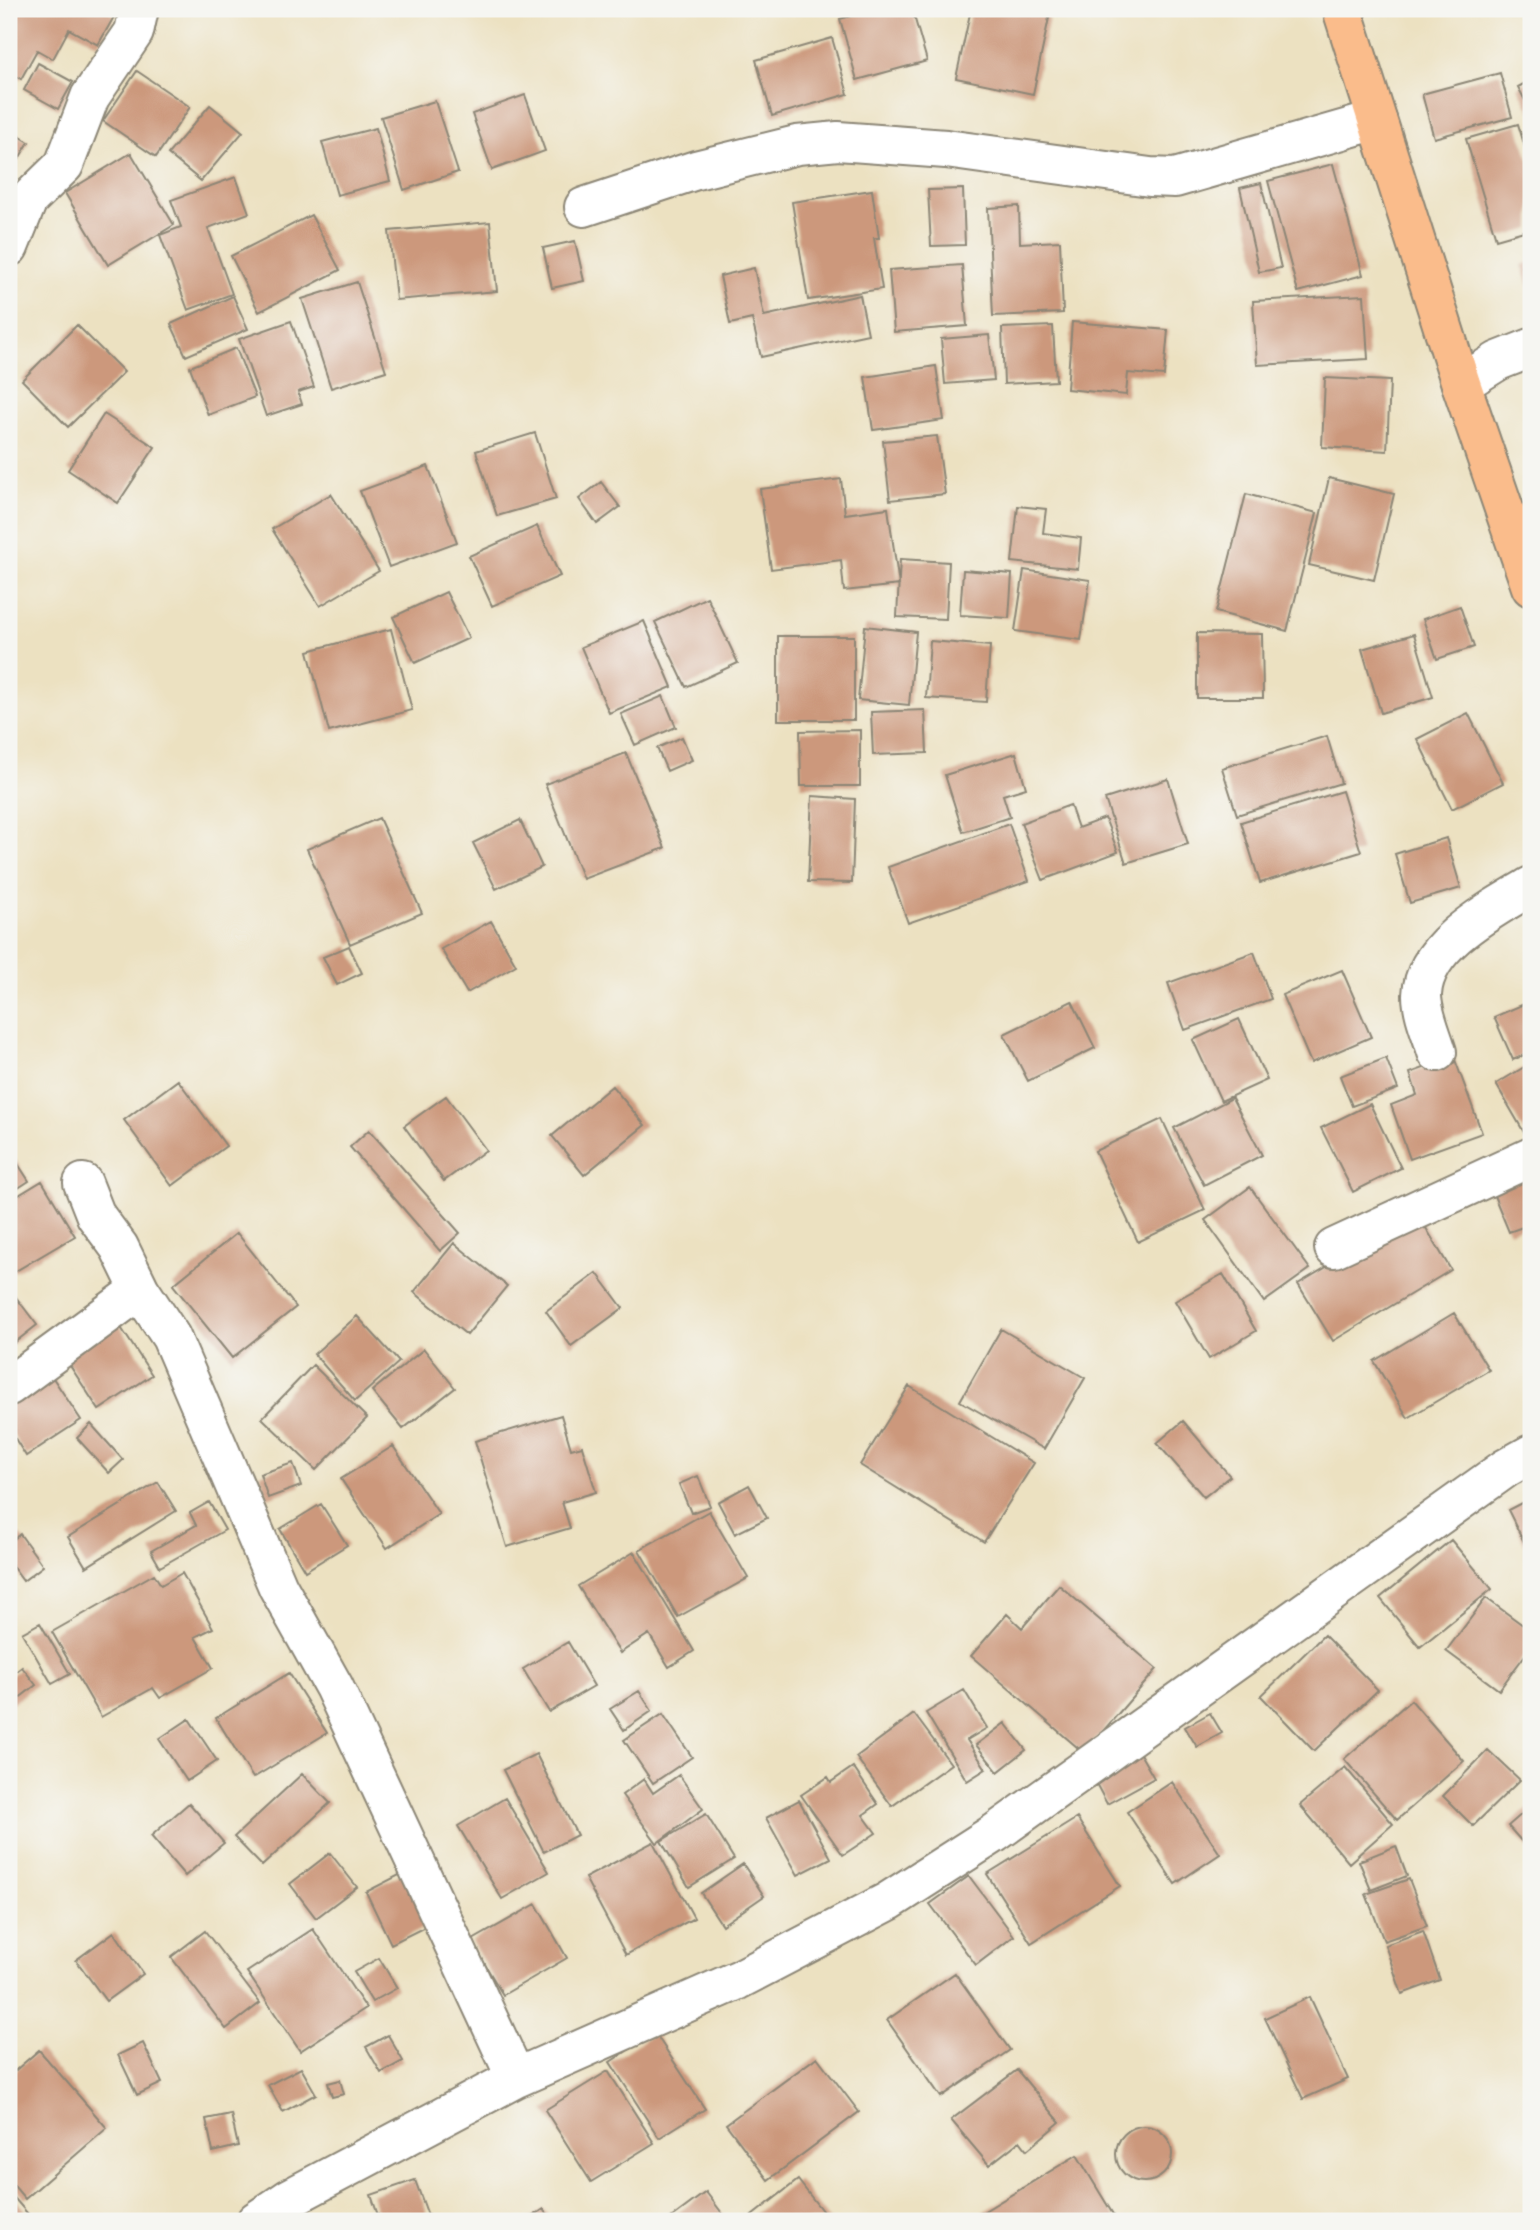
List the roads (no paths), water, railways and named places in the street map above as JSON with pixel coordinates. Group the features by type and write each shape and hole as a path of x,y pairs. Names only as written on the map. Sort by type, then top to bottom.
{"main road":[{"path":"1342,9 1461,384 1531,587"}],"street":[{"path":"9,247 28,200 64,165 90,97 134,32 139,9"},
{"path":"584,207 696,170 810,144 838,141 946,149 1150,177 1175,178 1377,120"},
{"path":"1461,384 1498,361 1531,348"},
{"path":"1437,1052 1422,999 1424,981 1431,964 1468,925 1531,886"},
{"path":"1334,1248 1531,1157"},
{"path":"83,1183 96,1216 119,1247 140,1290 171,1337 278,1587 334,1687 516,2078"},
{"path":"9,1386 140,1290"},
{"path":"256,2221 290,2198 516,2078 738,1980 889,1901 995,1833 1506,1468 1531,1454"}]}
